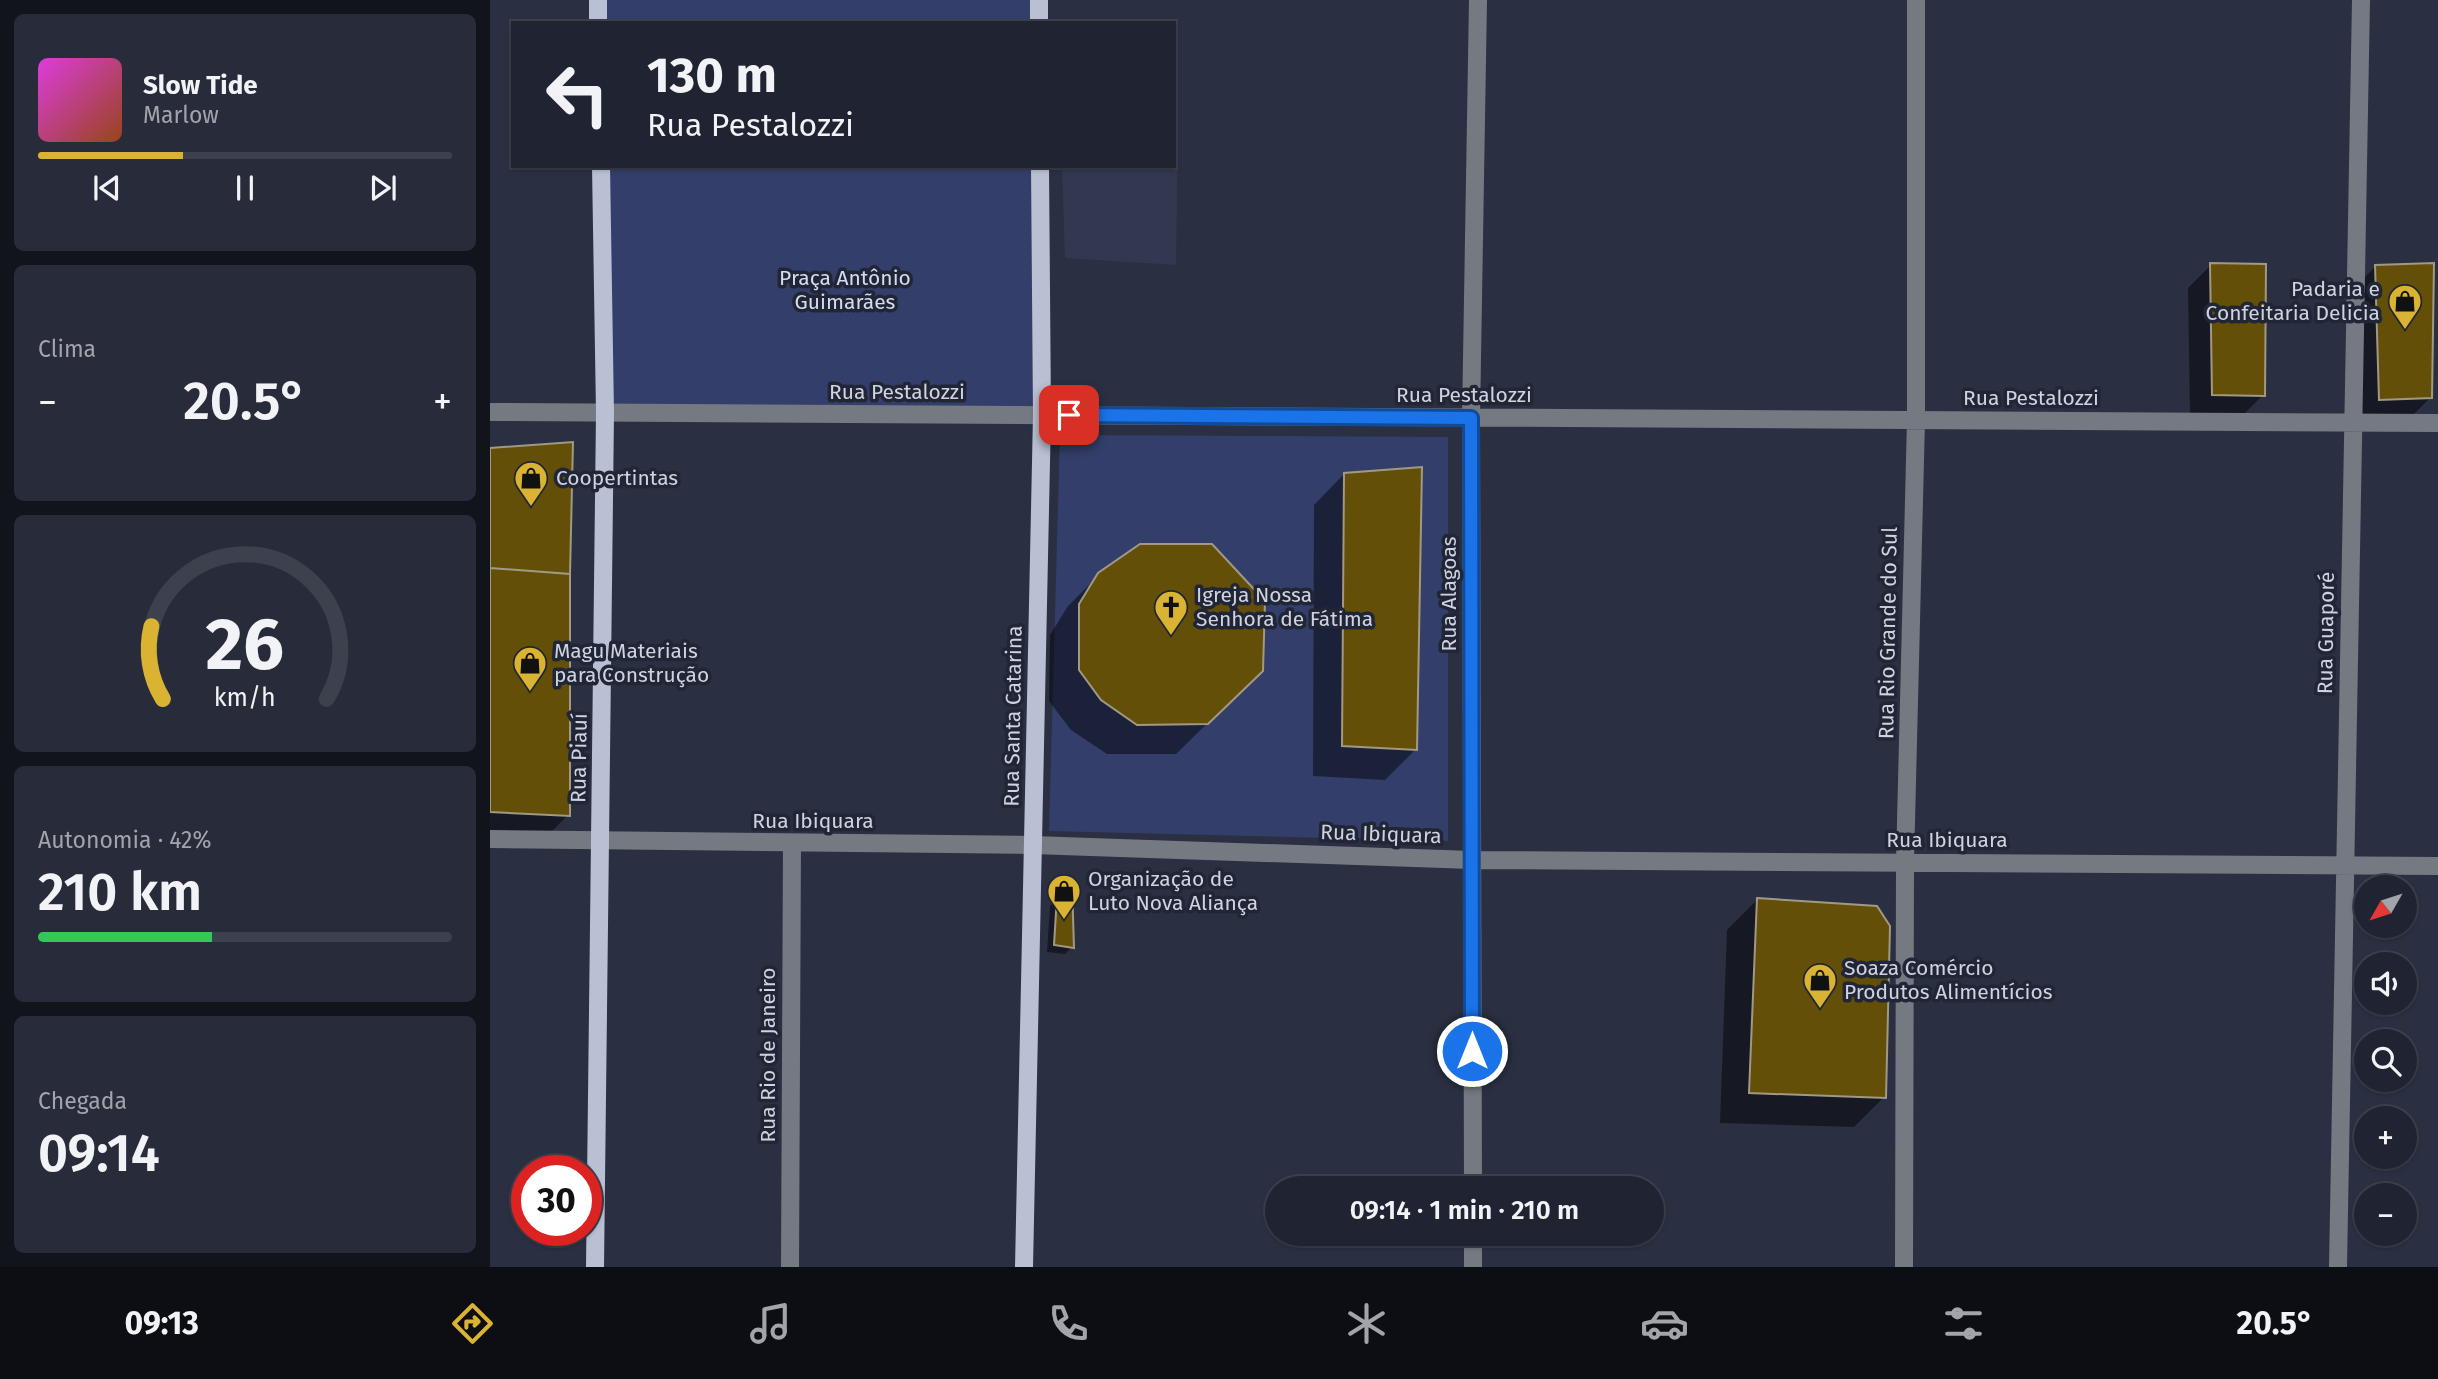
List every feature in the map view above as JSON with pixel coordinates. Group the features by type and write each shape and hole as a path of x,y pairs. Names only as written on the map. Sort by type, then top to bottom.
{"main road":[{"path":"598,0 598,21"},
{"path":"1039,0 1039,21"},
{"name":"Rua Piauí","path":"595,1267 605,413 601,168"},
{"name":"Rua Santa Catarina","path":"1024,1267 1042,415 1040,168"}],"street":[{"name":"Rua Alagoas","path":"1473,1176 1471,418 1478,0"},
{"name":"Rua Rio Grande do Sul","path":"1904,1267 1905,862 1916,421 1916,0"},
{"name":"Rua Guaporé","path":"2338,1267 2351,423 2361,0"},
{"name":"Rua Pestalozzi","path":"490,412 2438,424"},
{"name":"Rua Ibiquara","path":"490,839 1033,845 1472,860 2438,866"},
{"name":"Rua Rio de Janeiro","path":"790,1267 792,843"},
{"path":"1473,1246 1473,1267"}],"shaded area":[{"path":"1178,135 1176,265 1065,258 1062,168 1176,168"}],"green space":[{"path":"598,0 1039,0 1039,21 598,21"},
{"name":"Praça Antônio Guimarães","path":"601,168 1040,168 1042,415 605,413"},
{"path":"1060,435 1448,437 1448,841 1049,831"}],"building":[{"path":"2210,263 2266,264 2265,396 2212,395"},
{"name":"Padaria e Confeitaria Delicia","path":"2434,263 2432,398 2379,400 2375,265"},
{"name":"Coopertintas","path":"573,442 570,574 490,568 490,448"},
{"path":"1422,467 1417,750 1342,746 1344,473"},
{"name":"Igreja Nossa Senhora de Fátima","path":"1140,544 1212,544 1265,601 1263,671 1208,724 1137,725 1101,700 1079,670 1079,604 1098,573"},
{"name":"Magu Materiais para Construção","path":"490,568 570,574 570,816 490,812"},
{"name":"Organização de Luto Nova Aliança","path":"1072,884 1074,948 1054,945 1057,896"},
{"name":"Soaza Comércio Produtos Alimentícios","path":"1757,898 1877,906 1890,926 1886,1098 1749,1093"}],"place":[{"name":"Padaria e Confeitaria Delicia","path":"2405,331"},
{"name":"Coopertintas","path":"531,508"},
{"name":"Igreja Nossa Senhora de Fátima","path":"1171,637"},
{"name":"Magu Materiais para Construção","path":"530,693"},
{"name":"Organização de Luto Nova Aliança","path":"1064,921"},
{"name":"Soaza Comércio Produtos Alimentícios","path":"1820,1010"}],"route":[{"path":"1069,415 1471,418 1472,1051"}]}
